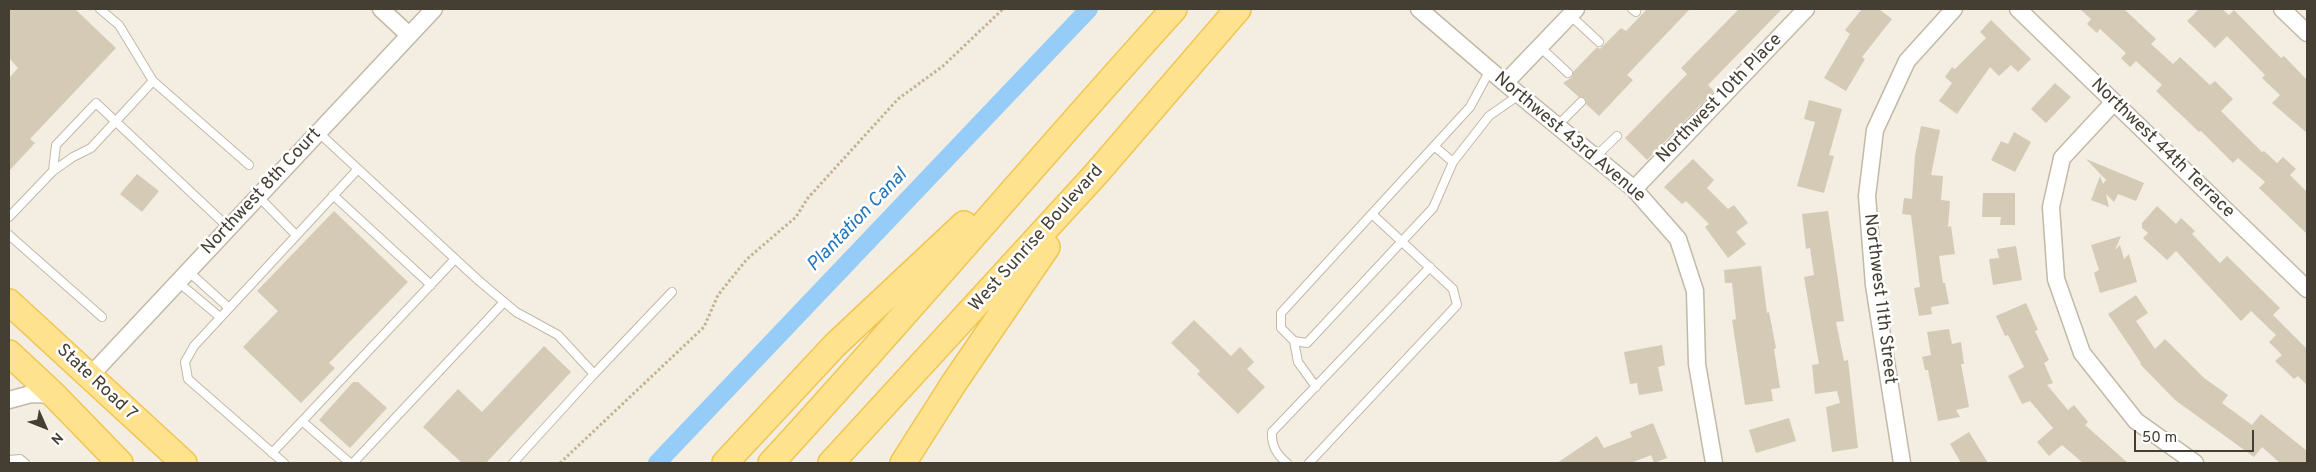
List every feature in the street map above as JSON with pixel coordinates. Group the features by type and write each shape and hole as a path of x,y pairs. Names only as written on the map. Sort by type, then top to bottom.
{"main road":[{"path":"771,463 843,385 1060,134 1174,9"},
{"name":"West Sunrise Boulevard","path":"830,463 1096,174 1238,9"},
{"path":"725,463 834,345 1060,134"},
{"path":"903,463 954,383 1096,174"},
{"name":"State Road 7","path":"9,302 184,463"},
{"path":"9,357 49,370 71,375 90,376"},
{"path":"9,357 54,395 120,463"}],"street":[{"path":"381,9 409,35"},
{"name":"Northwest 8th Court","path":"90,376 434,9"},
{"name":"Northwest 43rd Avenue","path":"1419,9 1519,95 1634,189 1678,239 1694,291 1697,364 1714,463"},
{"name":"Northwest 10th Place","path":"1634,189 1806,9"},
{"name":"Northwest 11th Street","path":"1902,463 1874,285 1867,196 1875,130 1899,78 1907,61 1954,9"},
{"name":"Northwest 44th Terrace","path":"2018,9 2307,289"},
{"path":"2282,9 2307,33"},
{"path":"1505,83 1573,12"},
{"path":"2113,103 2062,158 2051,207 2056,279 2082,353 2136,421 2194,463"},
{"path":"9,400 31,394 54,395"}],"lane":[{"path":"100,9 119,25 153,81 250,164"},
{"path":"1573,12 1598,42"},
{"path":"1540,47 1568,73"},
{"path":"1316,387 1298,362 1294,341 1281,328 1281,312 1470,107 1490,70"},
{"path":"9,217 53,171 72,157 91,148 153,81"},
{"path":"1294,341 1307,343 1433,208 1453,162 1489,116 1519,95"},
{"path":"1558,126 1581,102"},
{"path":"53,171 56,146 96,103 229,228"},
{"path":"318,132 504,302 516,312 558,336 594,374"},
{"path":"1595,157 1617,136"},
{"path":"1434,146 1453,162"},
{"path":"284,463 188,379 185,362 194,346 358,169"},
{"path":"333,195 431,285"},
{"path":"258,196 296,235"},
{"path":"1309,463 1457,305 1453,289 1372,214"},
{"path":"9,235 102,317"},
{"path":"272,453 455,259"},
{"path":"1287,463 1278,456 1272,442 1272,432 1430,267"},
{"path":"183,276 229,308"},
{"path":"183,276 220,317"},
{"path":"513,463 672,292"},
{"path":"302,420 352,463 504,302"},
{"path":"9,460 20,459 25,463"}],"path":[{"path":"560,463 704,327 718,295 747,259 796,217 806,199 898,99 943,66 1003,9"}],"building":[{"path":"9,9 75,9 116,48 30,139 35,143 9,171 9,78 18,68 9,58"},
{"path":"1647,9 1690,9 1627,75 1633,80 1599,116 1586,104 1585,98 1579,97 1563,83 1572,77 1573,72 1597,47 1600,49 1621,28 1626,31"},
{"path":"1739,9 1782,9 1708,85 1714,91 1647,160 1625,138 1687,74 1681,68"},
{"path":"1862,9 1879,9 1892,19 1862,57 1865,59 1846,91 1824,78 1850,34 1845,30"},
{"path":"2080,9 2124,9 2156,39 2151,44 2173,64 2180,57 2210,85 2215,81 2233,99 2221,111 2262,152 2264,151 2277,163 2283,157 2296,169 2290,175 2307,192 2307,234 2259,188 2265,182 2238,158 2233,163 2201,131 2199,132 2156,91 2162,85 2136,61 2130,67 2121,58 2126,53 2100,29 2097,33 2087,24 2091,19"},
{"path":"2199,9 2222,9 2229,15 2234,10 2281,58 2284,56 2307,80 2307,133 2272,103 2280,95 2262,78 2265,75 2227,36 2215,48 2187,21"},
{"path":"1991,20 2031,59 2018,72 2011,65 1999,76 1990,67 1957,114 1939,101 1952,83 1945,77 1952,67 1955,69 1986,38 1980,32"},
{"path":"2055,83 2071,97 2046,123 2031,109"},
{"path":"1809,100 1842,109 1829,155 1834,156 1824,193 1797,186 1815,122 1804,119"},
{"path":"1921,126 1940,130 1931,175 1943,176 1941,200 1950,201 1948,227 1951,226 1955,254 1939,256 1943,283 1945,283 1949,304 1931,307 1932,314 1919,316 1914,288 1920,287 1911,215 1902,214 1904,198 1912,199 1915,156"},
{"path":"2014,132 2031,142 2015,172 1991,160 2001,141 2008,144"},
{"path":"1693,159 1714,180 1707,188 1728,209 1734,205 1748,223 1736,232 1746,244 1728,258 1705,227 1709,224 1686,201 1682,204 1664,187"},
{"path":"2086,159 2144,183 2136,201 2118,194 2114,202 2106,194 2109,207 2091,200 2100,176 2103,184 2106,180"},
{"path":"137,174 159,191 142,212 120,194"},
{"path":"1983,193 2015,193 2015,225 2000,225 2001,217 1982,217"},
{"path":"2157,206 2176,224 2181,218 2195,231 2192,234 2220,263 2227,256 2280,308 2273,315 2307,349 2307,385 2298,376 2294,379 2275,361 2282,355 2269,342 2276,335 2251,311 2241,321 2176,251 2167,260 2143,238 2148,233 2142,228 2142,223"},
{"path":"334,211 408,282 329,363 335,368 301,403 243,347 278,311 257,291"},
{"path":"1828,211 1844,321 1836,322 1844,361 1848,360 1858,448 1832,452 1826,407 1840,403 1837,391 1815,394 1812,365 1819,364 1804,277 1814,275 1810,248 1806,249 1802,214"},
{"path":"2121,236 2115,250 2120,245 2124,259 2129,254 2137,282 2100,293 2094,273 2099,270 2091,245"},
{"path":"2016,246 2022,280 1993,285 1989,259 1999,258 1997,249"},
{"path":"1761,266 1767,313 1769,312 1776,348 1774,349 1780,388 1771,389 1773,401 1745,405 1732,320 1736,319 1732,283 1725,283 1724,270"},
{"path":"2136,295 2148,313 2136,321 2155,349 2165,339 2204,378 2228,395 2222,403 2252,425 2261,414 2307,451 2307,463 2280,463 2262,447 2254,457 2175,400 2140,364 2108,314"},
{"path":"2026,303 2038,330 2035,331 2049,360 2044,363 2053,383 2047,385 2068,410 2074,405 2088,422 2085,425 2128,463 2083,463 2062,445 2049,456 2037,442 2053,428 2030,401 2022,404 2008,376 2024,367 2008,335 2005,336 1996,316"},
{"path":"1194,320 1231,356 1240,347 1254,362 1247,369 1265,387 1238,414 1197,374 1200,371 1171,343"},
{"path":"1949,329 1952,344 1961,342 1964,364 1961,364 1969,407 1956,410 1960,417 1938,421 1928,370 1925,370 1922,357 1931,355 1927,332"},
{"path":"1662,345 1665,365 1658,367 1663,391 1639,395 1637,383 1630,384 1624,352"},
{"path":"544,346 571,372 486,463 462,463 423,427 458,389 482,412"},
{"path":"353,382 358,382 387,408 350,448 319,420"},
{"path":"1789,418 1796,441 1756,453 1749,430"},
{"path":"1653,423 1667,458 1654,463 1651,455 1631,463 1557,463 1597,436 1604,448 1632,437 1630,432"},
{"path":"1969,432 1988,463 1961,463 1950,444"}],"waterway":[{"name":"Plantation Canal","path":"657,463 1089,9"}]}
